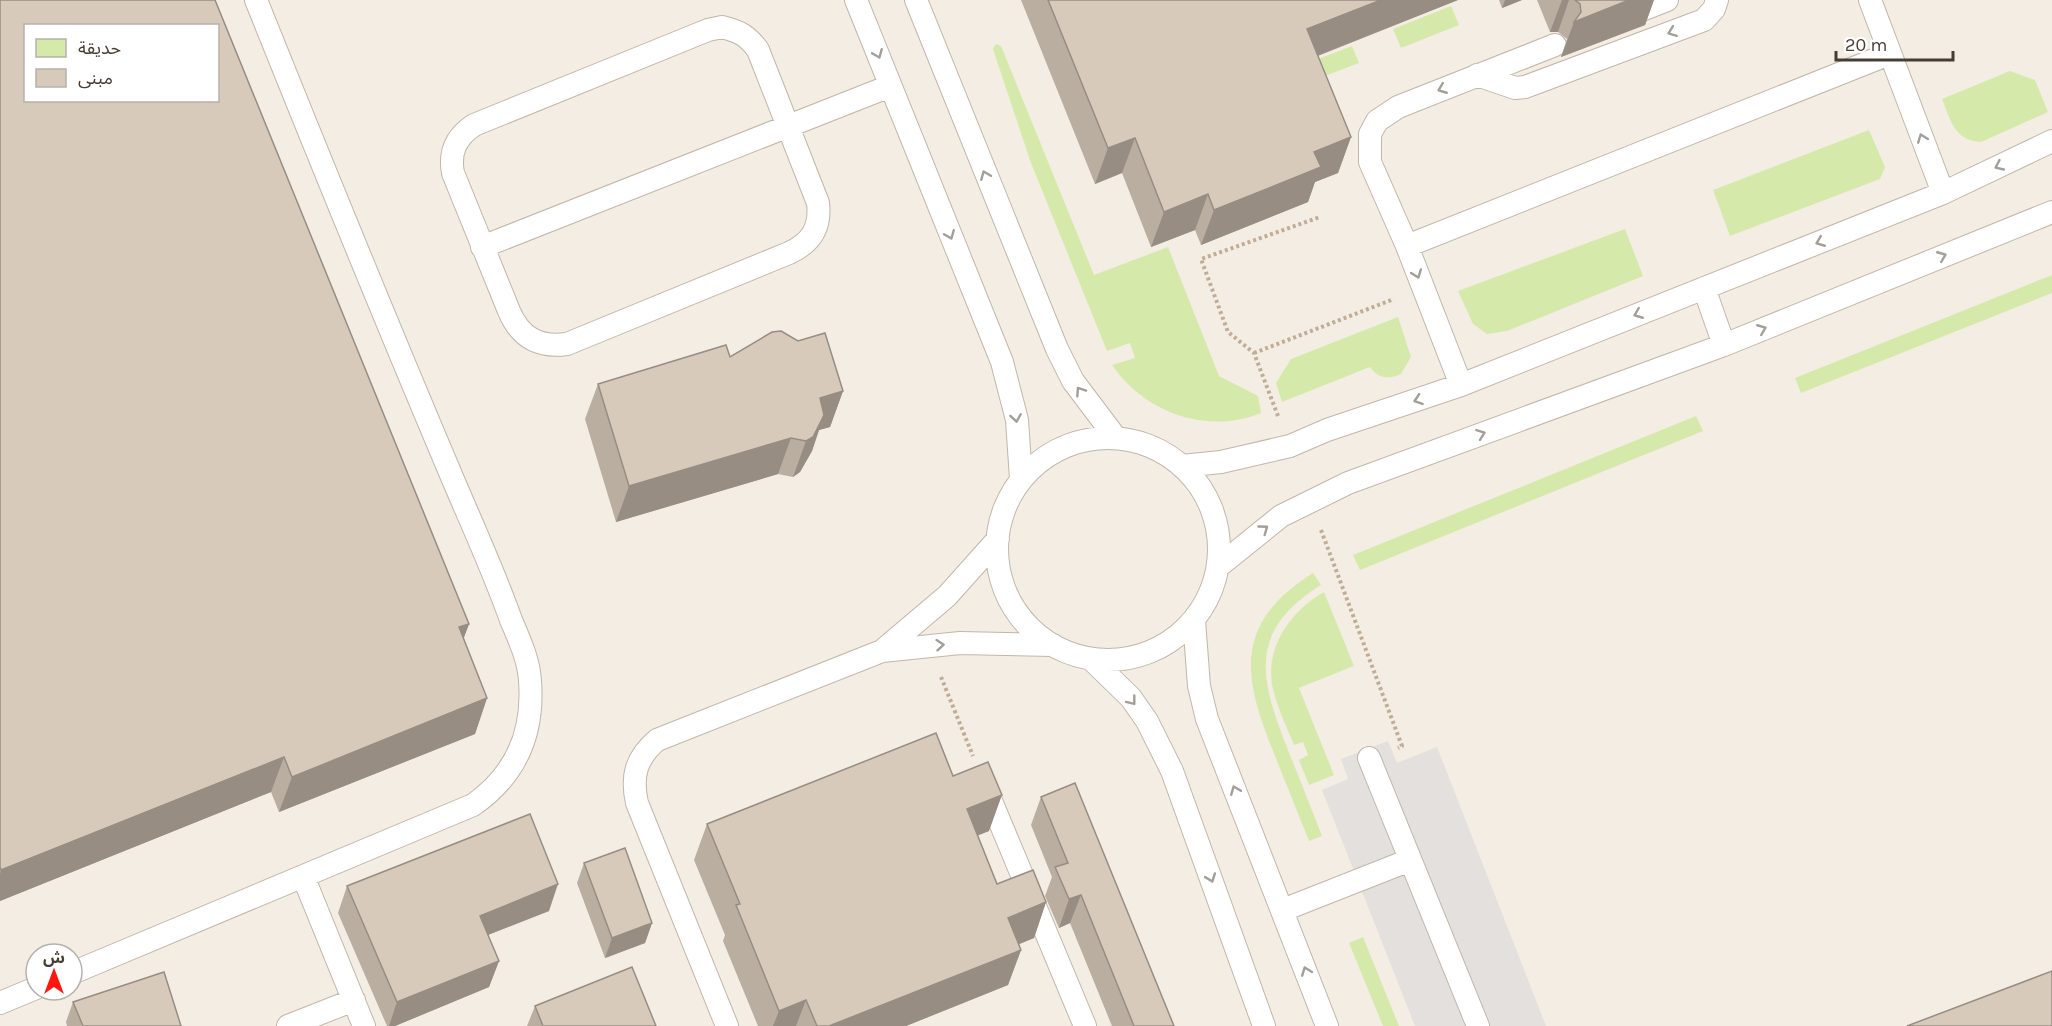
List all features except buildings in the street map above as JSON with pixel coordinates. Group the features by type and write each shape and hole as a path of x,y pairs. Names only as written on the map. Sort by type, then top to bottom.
{"lane":[{"path":"84,968 450,816 489,794 516,761 527,733 531,711 530,678 503,597 356,250 256,0"},
{"path":"856,0 1002,362 1017,420 1021,480"},
{"path":"916,0 1053,341 1073,381 1116,438"},
{"path":"1639,11 1667,0"},
{"path":"1477,75 1515,88 1525,87 1704,20 1714,9 1718,0"},
{"path":"1869,0 1943,193"},
{"path":"722,27 737,31 749,38 758,50 788,127 818,203 818,226 811,238 801,247 789,253 567,344 540,344 526,337 515,326 453,173 451,162 457,140 474,125 708,30 722,27"},
{"path":"1461,385 1407,246 1370,162 1368,147 1371,134 1377,121 1386,112 1555,45"},
{"path":"1407,246 1889,54"},
{"path":"482,247 890,86"},
{"path":"1182,466 1221,462 1290,446 1328,430 1461,385 1943,193 2052,141"},
{"path":"1219,566 1281,516 1348,483 1724,345 2052,212"},
{"path":"1704,288 1724,345"},
{"path":"1116,438 1140,442 1162,452 1182,466 1198,482 1209,501 1220,544 1219,566 1214,585 1194,620 1178,636 1158,648 1137,656 1092,658 1053,645 1037,634 1010,601 998,560 1001,517 1021,480 1036,464 1064,447 1094,439 1116,438"},
{"path":"882,651 953,590 998,538"},
{"path":"1194,620 1199,686 1207,719 1327,1026"},
{"path":"727,1026 637,803 633,786 636,768 643,752 657,740 882,651 960,643 1053,645"},
{"path":"1092,658 1131,698 1147,721 1172,771 1264,1026"},
{"path":"1369,758 1478,1026"},
{"path":"982,780 1085,1026"},
{"path":"1283,910 1410,860"},
{"path":"303,876 364,1026"},
{"path":"0,1003 24,993"},
{"path":"288,1026 354,1000"}],"path":[{"path":"1290,446 1254,353 1228,332 1201,259 1320,217"},
{"path":"1254,353 1422,288"},
{"path":"1310,502 1402,746 1369,758"},
{"path":"928,646 982,780"}],"green space":[{"path":"1451,6 1459,25 1401,48 1393,29"},
{"path":"996,44 1001,46 1094,275 1168,247 1219,376 1258,396 1261,413 1220,422 1179,415 1159,407 1142,396 1112,365 1135,358 1130,343 1107,351 1031,163 993,49"},
{"path":"1352,46 1359,63 1304,84 1297,67"},
{"path":"2010,71 2035,80 2048,112 1981,142 1965,138 1951,122 1942,99"},
{"path":"1869,130 1885,167 1880,179 1730,236 1713,190"},
{"path":"1625,229 1643,276 1507,331 1487,334 1473,324 1458,291"},
{"path":"2052,275 2052,293 1801,393 1795,378"},
{"path":"1398,317 1411,357 1401,374 1384,377 1376,374 1370,367 1282,402 1276,383 1291,359"},
{"path":"1696,416 1703,431 1360,570 1353,555"},
{"path":"1313,573 1321,585 1298,602 1281,619 1271,637 1266,656 1266,676 1277,720 1322,836 1309,841 1263,723 1255,698 1251,674 1252,652 1257,631 1269,611 1287,592"},
{"path":"1324,592 1354,666 1299,688 1334,775 1309,785 1299,760 1308,755 1303,742 1294,745 1281,713 1271,677 1272,662 1281,634 1300,610"},
{"path":"1363,937 1399,1026 1383,1026 1349,943"}],"shaded area":[{"path":"1388,741 1397,763 1437,747 1546,1026 1415,1026 1322,790 1348,779 1341,759"}]}
